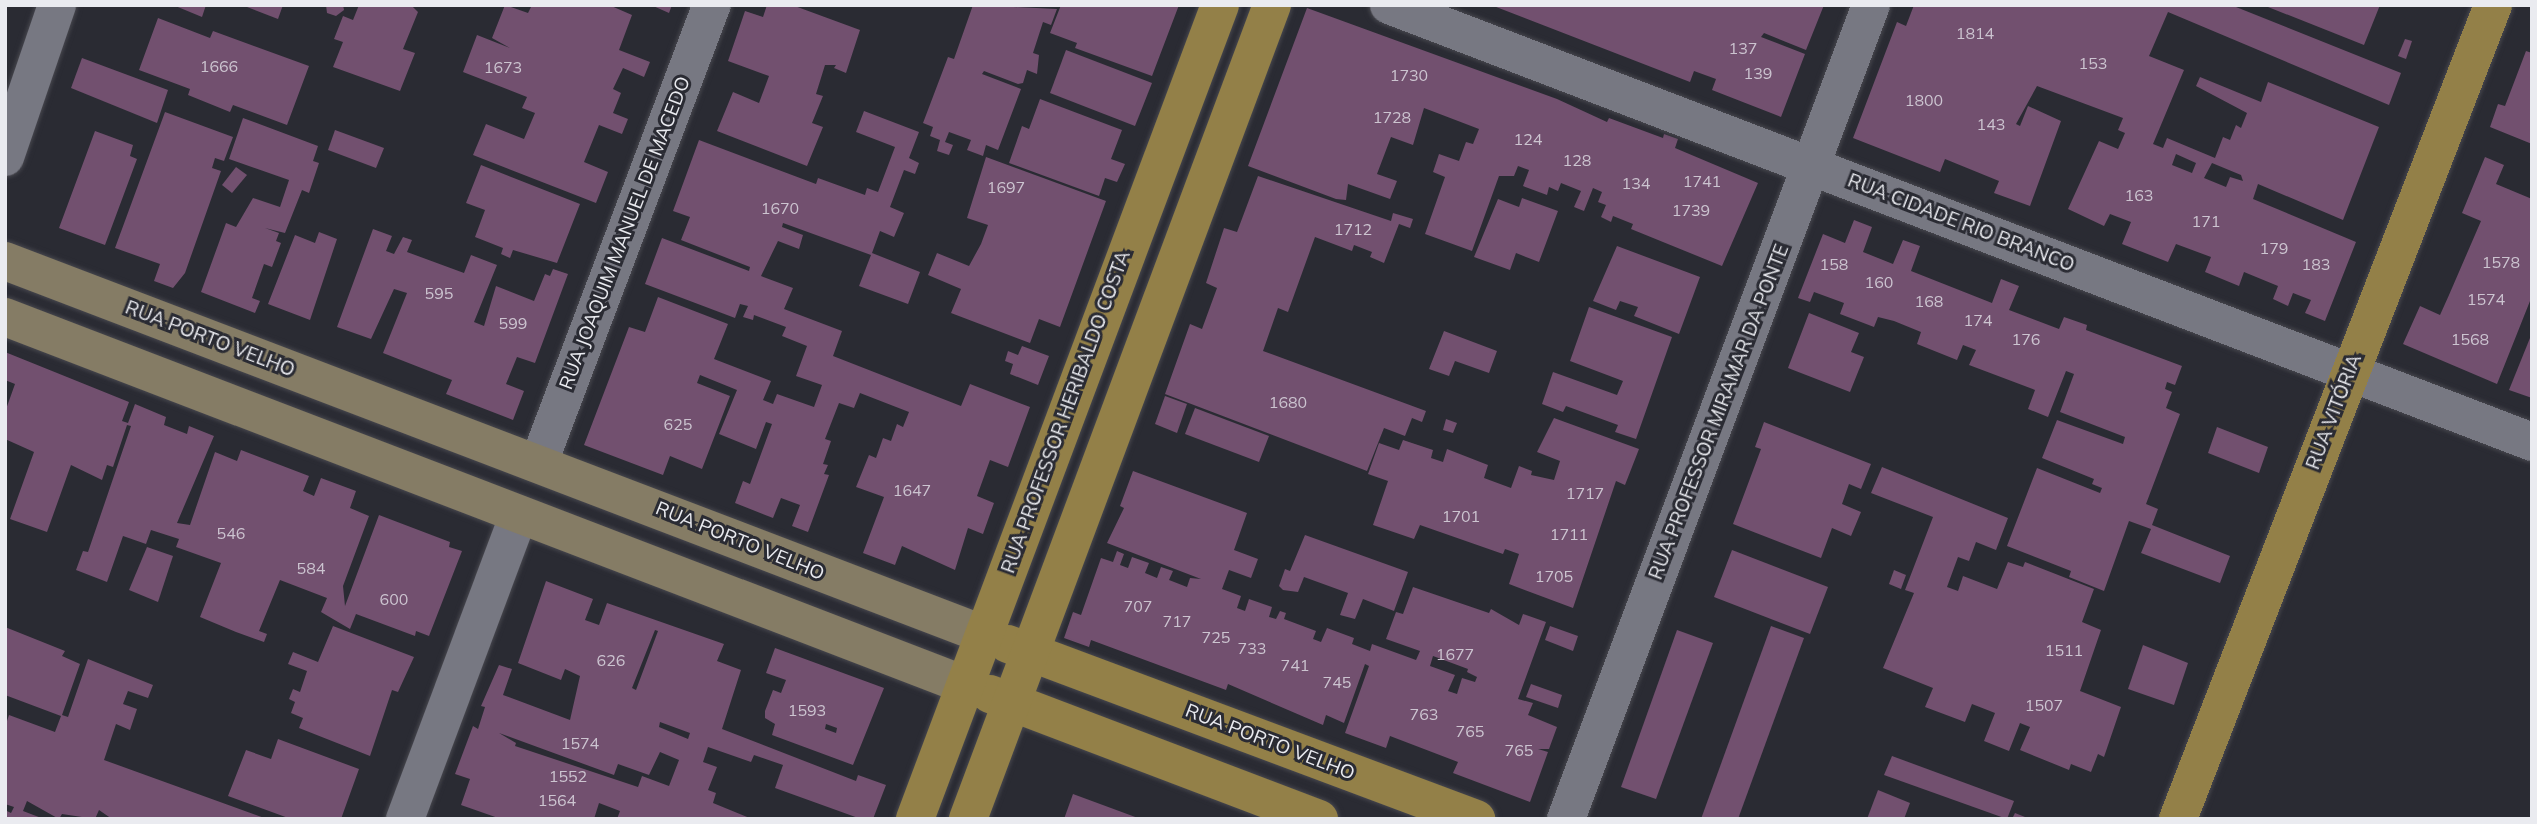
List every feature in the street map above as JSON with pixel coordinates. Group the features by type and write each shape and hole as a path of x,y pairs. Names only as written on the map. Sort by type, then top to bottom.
{"main road":[{"name":"RUA PROFESSOR HERIBALDO COSTA","path":"915,819 1220,5"},
{"path":"968,819 1272,5"},
{"name":"RUA VITÓRIA","path":"2178,819 2493,5"},
{"name":"RUA PORTO VELHO","path":"5,261 539,462 828,576 1476,819"},
{"path":"5,317 518,517 1319,819"},
{"path":"182,385 201,337"},
{"path":"810,626 828,576"}],"street":[{"path":"5,157 57,5"},
{"name":"RUA JOAQUIM MANUEL DE MACEDO","path":"539,462 712,5"},
{"name":"RUA CIDADE RIO BRANCO","path":"1390,5 2532,442"},
{"name":"RUA PROFESSOR MIRAMAR DA PONTE","path":"1566,819 1871,5"},
{"path":"405,819 518,517"}],"building":[{"path":"173,5 206,5 202,17"},
{"path":"242,5 283,5 278,19"},
{"path":"326,5 343,5 344,10 336,16 327,13"},
{"path":"359,5 411,5 418,12 403,49 415,53 400,91 333,67 343,42 334,39 343,16 353,20"},
{"path":"505,5 528,13 532,5 609,5 632,15 619,50 650,62 644,77 623,68 613,89 621,93 613,113 628,119 622,134 599,125 584,162 608,172 596,203 473,155 486,124 524,139 535,113 522,108 527,97 463,72 477,35 510,48 492,38"},
{"path":"651,5 672,5 669,13"},
{"path":"767,5 792,5 860,30 846,73 834,68 836,65 825,65 816,94 823,96 812,123 823,127 807,166 717,131 733,92 759,103 769,76 728,61 745,11 763,17"},
{"path":"973,5 1057,9 1051,25 1043,22 1033,53 1039,55 1037,74 1027,70 1023,83 1018,84 984,71 982,74 1021,89 998,150 986,145 983,156 967,150 971,140 949,132 945,142 953,145 949,155 937,151 940,140 930,136 933,127 923,123 948,57 954,59"},
{"path":"1061,5 1179,5 1152,76 1075,48 1077,43 1050,33"},
{"path":"1491,5 1824,5 1806,50 1764,33 1761,37 1805,54 1781,117 1712,90 1716,79 1694,71 1690,82"},
{"path":"1914,5 2231,5 2401,73 2389,105 2168,12 2149,56 2184,70 2153,144 2163,148 2167,138 2215,158 2223,137 2230,140 2236,125 2241,128 2247,113 2196,86 2200,77 2261,102 2268,82 2379,127 2343,220 2258,184 2253,199 2356,242 2325,321 2305,313 2311,300 2293,293 2288,306 2273,299 2278,286 2244,272 2239,286 2205,272 2211,257 2176,244 2168,262 2122,244 2131,222 2110,214 2104,226 2068,209 2099,141 2118,149 2125,133 2118,130 2123,118 2037,86 2016,124 2020,126 2028,106 2061,121 2030,206 1994,193 1999,181 1945,159 1940,172 1853,138 1897,22 1906,26","holes":["2176,154 2196,163 2192,173 2172,165","2212,163 2241,175 2243,181 2230,177 2226,187 2204,178"]},
{"path":"2263,5 2380,5 2364,45"},
{"path":"1307,8 1557,99 1607,122 1609,118 1663,138 1664,134 1678,139 1675,148 1758,183 1722,266 1631,229 1633,224 1613,216 1611,222 1601,217 1606,205 1598,202 1602,192 1593,188 1584,211 1574,207 1581,191 1561,183 1558,191 1549,187 1547,195 1523,186 1529,170 1518,166 1514,176 1499,176 1472,251 1425,234 1445,177 1433,172 1439,154 1459,161 1466,142 1473,144 1479,129 1424,108 1413,145 1391,137 1377,174 1397,181 1390,199 1348,184 1346,200 1336,199 1248,166"},
{"path":"158,18 210,38 213,31 309,66 287,125 233,105 230,112 188,95 190,89 139,70"},
{"path":"2405,39 2412,41 2406,59 2398,56"},
{"path":"1066,50 1152,83 1135,126 1050,93"},
{"path":"2526,51 2532,53 2532,144 2490,127 2498,104 2505,106"},
{"path":"82,58 168,90 157,123 71,88"},
{"path":"1040,99 1122,130 1111,159 1125,164 1117,182 1105,178 1099,196 1009,163 1022,126 1029,129"},
{"path":"864,111 919,132 909,158 919,163 915,174 904,170 890,207 904,213 894,237 880,231 872,253 920,272 908,304 859,286 871,255 783,223 782,227 803,235 799,249 778,241 761,276 793,288 784,309 842,331 833,356 961,406 970,384 1030,407 1008,467 990,460 977,496 994,503 983,534 968,528 955,570 902,546 895,565 863,553 884,497 856,487 869,455 876,458 883,438 891,441 897,424 903,427 909,412 860,393 854,408 839,403 825,439 831,441 823,464 828,465 824,474 829,475 808,532 792,526 800,505 781,498 773,518 735,503 743,481 750,484 772,424 766,422 756,449 719,434 737,390 700,375 697,383 730,396 702,469 670,456 663,475 584,445 629,327 645,332 658,297 728,324 714,359 771,381 763,400 773,404 777,394 814,407 822,385 796,376 807,346 782,336 786,327 754,315 753,320 743,317 748,306 740,304 735,318 645,284 662,238 749,271 750,267 681,240 690,217 673,211 699,140 816,184 818,178 865,195 867,188 878,192 895,147 856,132"},
{"path":"165,112 233,137 224,161 215,158 212,168 221,171 185,273 173,288 154,281 160,264 115,248"},
{"path":"243,118 318,146 313,161 319,163 309,193 302,190 285,233 265,228 279,233 276,241 281,243 272,267 264,264 252,298 260,301 255,313 201,292 226,223 236,227 253,198 280,207 289,180 229,159"},
{"path":"335,130 384,148 376,168 328,150"},
{"path":"95,131 133,145 130,156 137,159 105,245 59,228"},
{"path":"986,157 1106,201 1060,327 1039,319 1030,343 951,313 961,289 928,275 937,253 969,266 981,244 988,225 967,218"},
{"path":"2485,157 2504,165 2496,184 2532,199 2532,296 2497,384 2403,344 2420,306 2440,315 2449,295 2481,221 2462,213"},
{"path":"481,165 580,204 557,263 513,250 510,258 501,254 503,248 475,237 485,210 466,203"},
{"path":"236,167 247,175 232,193 222,185"},
{"path":"1258,176 1391,221 1393,213 1413,219 1410,228 1399,224 1384,263 1370,257 1372,252 1354,245 1352,251 1315,237 1288,312 1278,308 1263,351 1426,411 1422,422 1412,418 1405,436 1384,428 1367,471 1165,394 1190,324 1202,329 1217,288 1206,283 1224,228 1237,232"},
{"path":"1522,198 1558,211 1539,262 1516,253 1510,270 1474,257 1498,199 1519,207"},
{"path":"1854,220 1872,227 1863,252 1893,264 1903,240 1920,246 1911,271 1992,303 2001,279 2019,286 2009,310 2059,329 2064,317 2087,325 2086,330 2182,366 2175,385 2167,382 2165,389 2172,392 2166,408 2180,414 2146,504 2158,509 2152,525 2230,556 2220,583 2141,553 2151,529 2129,521 2104,591 2069,577 2071,571 2007,546 2037,468 2100,493 2102,488 2092,484 2094,479 2042,458 2057,420 2123,444 2125,437 2060,412 2074,374 2066,371 2048,417 2028,409 2035,390 1969,365 1976,350 1963,345 1957,360 1917,344 1921,332 1894,321 1878,317 1874,327 1840,314 1844,303 1814,292 1810,302 1798,298 1823,234 1845,243"},
{"path":"373,229 392,236 386,251 394,254 403,237 412,240 407,252 464,273 471,255 497,265 474,322 484,326 496,286 534,301 545,274 550,276 553,269 568,274 535,363 517,357 506,384 524,391 513,420 446,394 452,380 383,353 407,293 394,289 371,339 337,327"},
{"path":"319,232 337,239 310,320 268,304 295,235 315,243"},
{"path":"1617,246 1700,277 1679,334 1634,316 1638,307 1620,301 1616,310 1593,301"},
{"path":"1589,307 1672,337 1636,439 1615,432 1618,425 1566,406 1563,412 1542,404 1553,372 1617,395 1623,381 1570,361"},
{"path":"1809,313 1859,333 1851,352 1864,357 1850,392 1788,368"},
{"path":"1444,331 1497,351 1489,373 1455,361 1449,376 1429,369"},
{"path":"2532,333 2532,398 2509,390"},
{"path":"1022,346 1049,356 1038,385 1010,374 1013,364 1005,361 1008,351 1018,355"},
{"path":"5,352 129,402 122,421 128,423 135,404 166,417 164,425 187,434 189,426 214,436 177,523 190,525 215,452 237,461 241,450 309,476 303,491 314,496 321,478 356,491 350,508 369,516 343,586 345,606 379,515 450,542 449,547 462,551 429,636 416,631 415,636 356,614 350,629 321,612 327,598 280,580 259,631 267,634 264,642 236,632 200,617 221,563 176,547 179,539 151,530 146,544 123,536 107,582 76,570 83,551 88,552 131,426 127,425 113,467 107,465 102,480 71,465 47,532 10,519 34,452 5,439 5,412 15,384 5,380"},
{"path":"1165,396 1187,404 1177,433 1155,424"},
{"path":"1195,408 1269,436 1259,462 1185,434"},
{"path":"1554,418 1639,449 1625,485 1616,481 1573,608 1509,584 1519,554 1505,549 1503,554 1420,525 1414,539 1373,525 1388,481 1368,474 1379,443 1399,450 1403,440 1433,450 1431,458 1443,462 1447,449 1488,465 1484,478 1511,488 1519,466 1532,471 1531,475 1554,480 1560,461 1537,452"},
{"path":"1446,419 1457,423 1453,433 1443,430"},
{"path":"1764,422 1871,464 1861,489 1849,484 1842,504 1861,512 1851,536 1832,528 1821,558 1733,524 1761,449 1755,447"},
{"path":"2217,427 2268,447 2259,473 2208,453"},
{"path":"1882,467 2008,518 1996,550 1976,542 1969,561 1958,557 1947,587 1958,591 1963,576 1997,589 2008,562 2023,567 2025,562 2094,589 2082,622 2101,630 2080,691 2121,707 2104,757 2098,754 2091,772 2071,764 2069,770 2020,750 2030,727 2020,723 2009,751 1984,741 1995,713 1972,704 1965,722 1925,707 1933,688 1883,668 1914,593 1905,590 1933,517 1871,493"},
{"path":"1133,471 1247,513 1234,550 1258,559 1251,578 1229,570 1222,589 1241,596 1237,608 1245,611 1249,599 1272,607 1269,617 1276,619 1280,611 1286,613 1284,619 1316,631 1313,639 1321,642 1327,628 1354,638 1352,644 1370,651 1372,644 1416,660 1420,651 1386,639 1396,612 1403,614 1413,587 1489,613 1491,609 1519,625 1523,614 1546,622 1518,699 1533,703 1528,715 1557,727 1549,749 1538,749 1548,752 1530,802 1453,773 1458,762 1390,736 1386,748 1345,733 1369,666 1365,664 1344,723 1326,715 1323,725 1228,684 1226,690 1091,640 1089,647 1064,638 1073,612 1081,615 1101,558 1113,562 1117,551 1124,554 1120,565 1128,568 1132,557 1149,563 1145,573 1157,578 1161,567 1173,571 1169,580 1187,587 1190,578 1201,579 1107,543 1124,508 1120,506","holes":["1433,656 1468,669 1467,672 1477,677 1475,682 1462,678 1457,694 1448,691 1455,675 1430,666"]},
{"path":"1305,535 1408,572 1394,611 1363,599 1355,619 1340,615 1348,593 1304,577 1298,592 1283,590 1279,586 1285,569 1290,571"},
{"path":"147,547 173,556 158,602 129,590"},
{"path":"1732,550 1828,587 1810,634 1714,597"},
{"path":"1894,570 1906,575 1901,589 1889,584"},
{"path":"546,581 593,599 585,620 599,625 607,603 724,644 717,661 741,670 722,729 856,781 858,775 886,785 873,819 861,819 775,788 783,765 754,755 751,762 708,747 703,762 717,767 708,790 716,793 713,803 752,819 617,819 620,811 599,803 594,819 501,819 461,805 470,779 455,774 473,726 478,729 485,707 481,706 499,665 512,669 503,695 570,720 580,676 565,669 561,680 518,663","holes":["655,630 658,631 636,690 632,688","660,722 690,733 688,739 659,727","499,733 614,775 618,764 649,775 660,752 679,760 669,786 642,776 638,787 515,746 516,743"]},
{"path":"333,626 414,657 398,692 392,690 370,756 299,728 303,718 291,713 295,702 289,699 293,689 300,692 307,671 288,664 293,652 318,662"},
{"path":"1550,626 1578,636 1573,651 1545,640"},
{"path":"1771,626 1804,638 1738,819 1701,819"},
{"path":"5,627 65,651 62,656 80,664 62,715 68,717 88,659 153,685 148,698 128,691 123,704 137,709 130,730 116,724 104,760 267,819 112,819 99,810 95,819 62,814 59,819 27,801 23,811 44,819 5,819 5,810 11,813 14,807 5,804 5,727 9,715 55,732 61,716 5,695"},
{"path":"1677,630 1713,643 1656,799 1621,787"},
{"path":"2143,645 2188,663 2174,705 2128,689"},
{"path":"775,648 884,688 853,765 772,735 775,724 765,718 765,711 773,690 781,693 786,680 766,673","holes":["826,724 837,728 836,733 825,729"]},
{"path":"1531,684 1562,695 1558,708 1526,697"},
{"path":"278,739 359,769 341,819 291,819 228,796 246,750 271,759"},
{"path":"1892,756 2014,801 2007,819 1884,775"},
{"path":"1878,790 1910,803 1904,819 1867,819"},
{"path":"1073,794 1138,818 1138,819 1064,819"},
{"path":"2015,813 2030,819 2012,819"}]}
